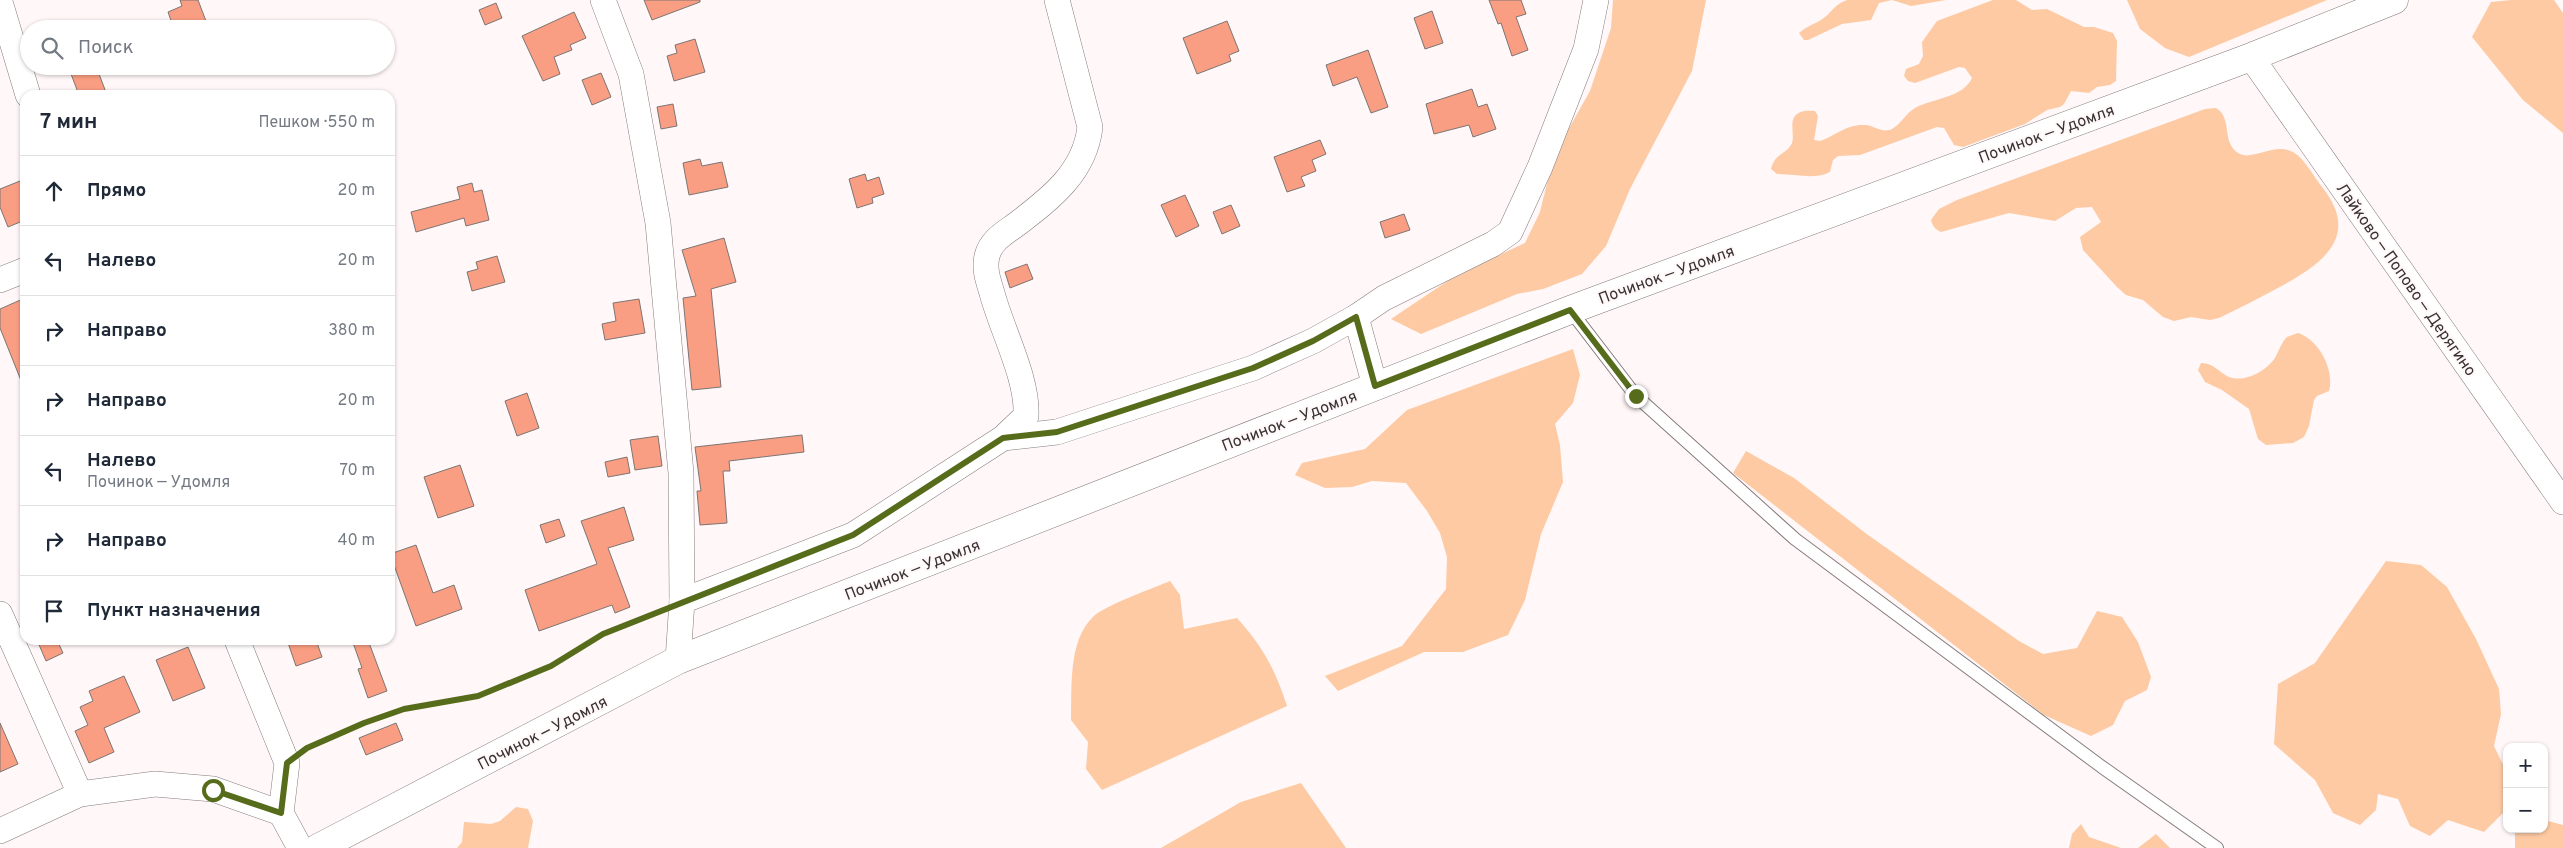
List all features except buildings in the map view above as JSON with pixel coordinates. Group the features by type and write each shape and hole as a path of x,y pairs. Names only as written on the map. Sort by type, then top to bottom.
{"main road":[{"name":"Починок — Удомля","path":"318,848 678,660 1570,310 2251,57 2394,0"}],"street":[{"path":"603,0 633,82 658,223 681,473 682,601 678,660"},
{"path":"682,601 853,535 1003,438 1026,416 1027,401 998,316 985,269 987,255 993,242 1042,205 1072,174 1084,156 1088,142 1090,127 1056,0"},
{"path":"1003,438 1057,432 1253,368 1313,341 1356,317 1384,298 1493,244 1510,232 1540,167 1586,48 1596,0"},
{"path":"0,2 20,65"},
{"name":"Лайково — Попово — Дерягино","path":"2251,57 2563,502"},
{"path":"23,75 27,90"},
{"path":"0,280 20,272"},
{"path":"1356,317 1375,386"},
{"path":"0,614 80,794"},
{"path":"239,645 287,763 281,813 300,848"},
{"path":"0,831 80,794 155,784 213,790 281,813"}],"lane":[{"path":"1570,310 1636,396 1795,539 2094,761 2217,848"}],"path":[{"path":"287,763 307,748 364,723 404,709 478,696 551,666 603,634 682,601"}],"shaded area":[{"path":"1613,0 1706,0 1692,71 1630,189 1606,246 1582,274 1543,289 1517,294 1421,334 1391,319 1458,274 1525,243 1540,212 1554,155 1590,91 1611,28"},
{"path":"1847,0 1892,0 1879,3 1871,20 1842,24 1808,40 1804,40 1799,33 1821,20 1839,4"},
{"path":"1892,0 1946,0 1911,6"},
{"path":"1993,0 2016,0 2032,10 2047,9 2084,27 2094,27 2113,33 2117,41 2116,81 2110,85 2097,87 2089,93 2071,91 2064,104 2060,107 2047,110 2025,124 1963,147 1954,145 1944,128 1937,127 1860,155 1838,156 1833,160 1830,172 1818,176 1777,174 1771,169 1775,160 1791,145 1793,141 1792,123 1797,114 1804,111 1815,111 1818,116 1814,140 1820,141 1857,125 1867,125 1881,130 1892,129 1915,108 1962,90 1972,78 1965,68 1959,67 1915,83 1908,81 1904,76 1906,69 1919,64 1923,56 1922,42 1937,21"},
{"path":"2127,0 2327,0 2189,57 2165,48 2140,29"},
{"path":"2554,0 2563,13 2563,133 2523,100 2472,37 2491,2"},
{"path":"2216,108 2224,118 2230,143 2238,153 2250,155 2278,149 2293,152 2297,155 2309,168 2334,205 2338,221 2337,236 2330,249 2307,271 2219,318 2210,320 2191,317 2174,321 2163,317 2143,300 2126,295 2083,250 2080,237 2101,222 2092,207 2076,208 2055,221 2009,213 1941,232 1936,229 1931,220 1939,209 1957,200 2205,109"},
{"path":"2298,333 2313,342 2324,357 2330,374 2329,391 2317,396 2314,400 2309,426 2304,437 2293,443 2266,445 2258,439 2249,409 2222,390 2205,382 2198,370 2201,363 2205,363 2229,377 2242,378 2255,375 2271,363 2287,337"},
{"path":"1573,349 1580,375 1573,403 1555,424 1560,445 1563,482 1541,534 1525,600 1508,635 1463,652 1424,652 1338,691 1325,676 1402,646 1446,589 1447,557 1440,533 1427,511 1406,483 1372,481 1352,487 1325,488 1295,475 1302,463 1365,449 1407,410"},
{"path":"1746,451 1794,478 1868,535 2019,641 2043,654 2077,648 2097,611 2122,617 2138,642 2151,677 2147,690 2125,701 2113,725 2091,736 2044,715 1733,473"},
{"path":"2386,561 2421,565 2447,587 2476,639 2499,689 2501,714 2494,746 2503,765 2503,813 2484,832 2448,820 2430,836 2410,826 2398,799 2378,794 2376,810 2360,825 2333,813 2315,780 2274,744 2278,684 2315,663"},
{"path":"1170,581 1180,595 1184,629 1237,618 1267,659 1278,681 1287,706 1102,790 1086,769 1088,742 1071,720 1075,651 1085,627 1093,617 1118,603"},
{"path":"1301,783 1346,848 1161,848 1241,802"},
{"path":"516,807 528,809 533,821 528,848 457,848 462,842 464,822 491,824 500,821"},
{"path":"2548,821 2563,825 2563,848 2515,848 2515,833 2548,833"},
{"path":"2081,824 2089,837 2121,848 2069,848 2072,834"},
{"path":"2156,834 2170,848 2138,848"}],"route":[{"path":"213,790 281,813 287,763 307,748 364,723 404,709 478,696 551,666 603,634 682,601 853,535 1003,438 1057,432 1253,368 1313,341 1356,317 1375,386 1570,310 1636,396"}]}
